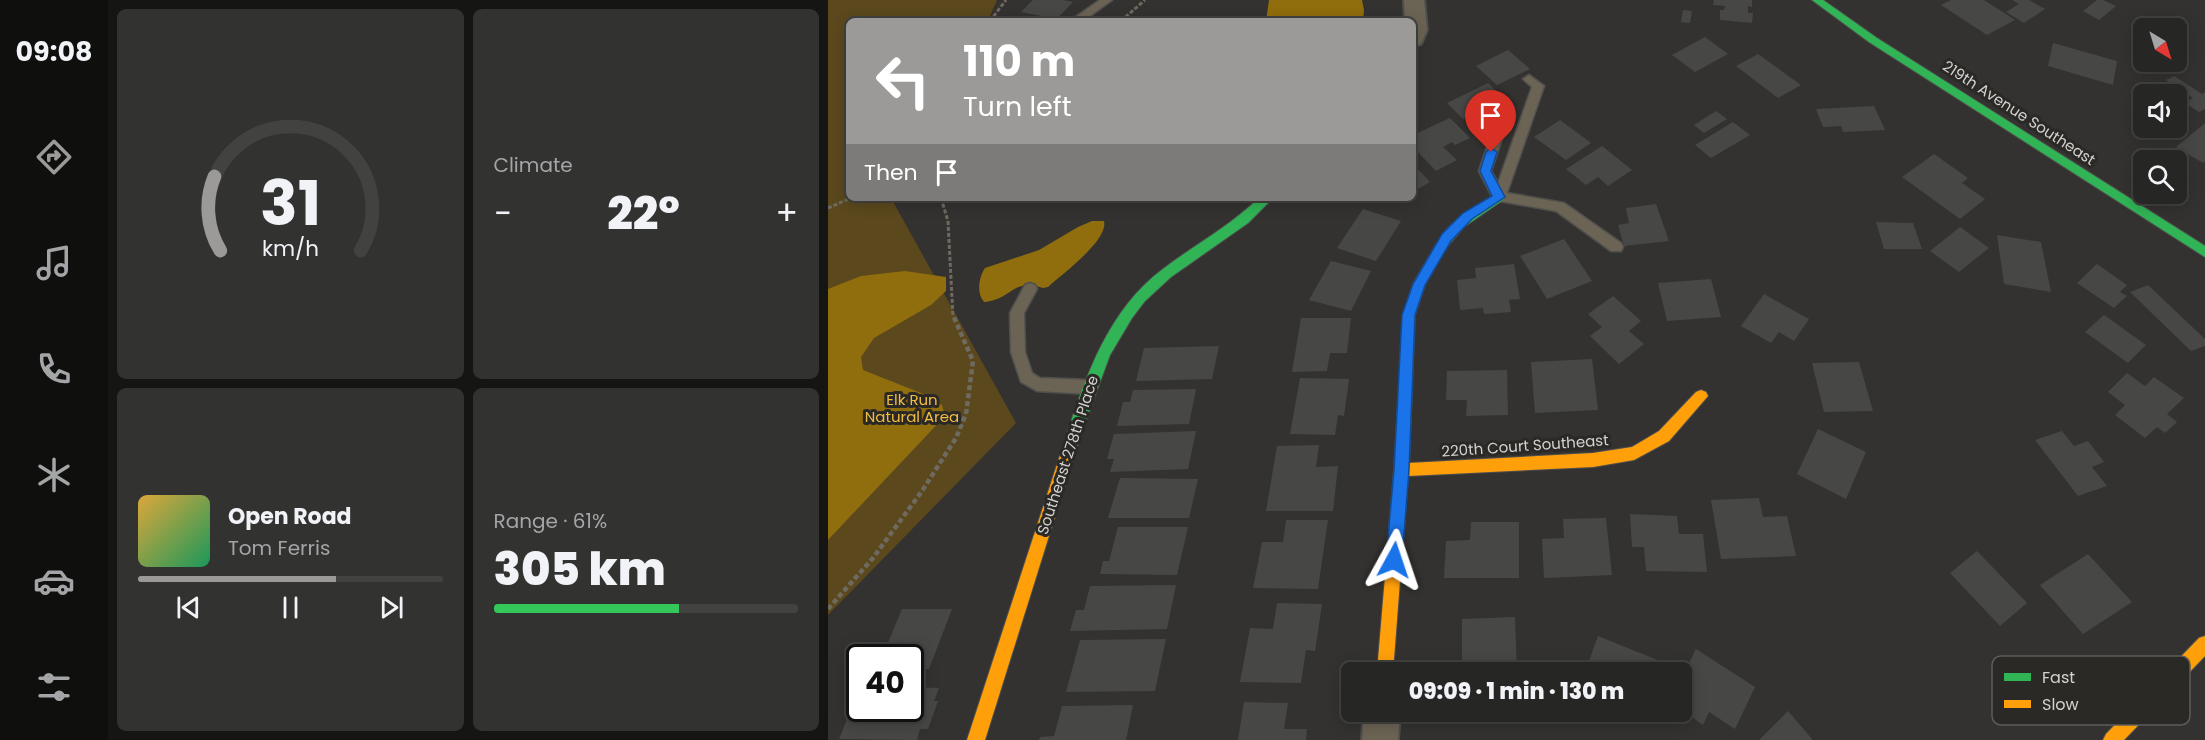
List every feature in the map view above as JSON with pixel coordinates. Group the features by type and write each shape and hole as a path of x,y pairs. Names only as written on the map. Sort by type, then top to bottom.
{"street":[{"path":"1414,0 1415,18"},
{"name":"219th Avenue Southeast","path":"1817,0 1873,40 2205,252"},
{"path":"1386,662 1401,470 1408,315 1419,284 1447,237 1468,216 1499,197"},
{"name":"Southeast 278th Place","path":"976,740 1089,387 1108,343 1136,303 1158,280 1241,223 1264,201"},
{"name":"220th Court Southeast","path":"1401,470 1593,460 1634,453 1664,436 1701,396"},
{"path":"2190,659 2205,644"},
{"path":"1380,740 1381,722"},
{"path":"2112,740 2127,725"}],"lane":[{"path":"1080,18 1107,0"},
{"path":"1499,197 1538,86 1529,79"},
{"path":"1499,197 1485,171 1504,115"},
{"path":"1499,197 1558,207 1616,247"},
{"path":"1030,289 1017,313 1018,352 1026,376 1037,384 1089,387"}],"path":[{"path":"992,18 1006,0"},
{"path":"1125,18 1145,0"},
{"path":"828,208 846,200"},
{"path":"828,609 873,558 922,491 956,438 966,414 973,361 953,320 948,221 942,201"}],"green space":[{"name":"Elk Run Natural Area","path":"828,0 997,0 989,18 846,18 846,201 893,201 1016,423 828,615"}],"shaded area":[{"path":"1269,0 1362,0 1364,10 1363,18 1266,18"},
{"path":"1092,221 1104,221 1104,229 1099,238 1083,257 1048,287 1025,285 994,300 984,302 979,285 985,268 1039,250"},
{"path":"905,271 946,277 946,291 931,305 874,338 861,357 863,370 921,393 942,405 945,416 828,540 828,289 861,276"}],"building":[{"path":"1033,0 1073,2 1058,18 1021,12"},
{"path":"1714,0 1752,0 1752,7 1748,6 1748,13 1753,13 1752,23 1720,20 1720,10 1724,10 1725,6 1713,5"},
{"path":"1951,0 1984,0 2015,20 1987,35 1941,5"},
{"path":"2012,0 2029,0 2045,9 2024,23 2006,12 2019,4"},
{"path":"2097,0 2103,0 2116,6 2099,20 2083,11"},
{"path":"1683,10 1692,11 1690,23 1681,22"},
{"path":"1705,37 1728,54 1695,72 1672,55"},
{"path":"2053,43 2117,61 2113,85 2048,66"},
{"path":"1508,50 1530,69 1497,85 1476,66"},
{"path":"1758,54 1801,85 1778,98 1736,66"},
{"path":"2174,76 2186,84 2172,84 2166,80"},
{"path":"1488,83 1504,98 1500,100 1508,108 1486,120 1477,112 1463,119 1447,103"},
{"path":"2187,84 2202,94 2205,92 2205,109 2199,112 2187,104 2193,98 2187,94"},
{"path":"1874,106 1885,130 1843,132 1841,126 1823,127 1816,109"},
{"path":"1716,111 1727,119 1704,133 1694,125"},
{"path":"1450,118 1470,138 1455,145 1452,142 1443,147 1457,160 1436,171 1416,150 1416,134"},
{"path":"1560,120 1591,143 1566,160 1534,137"},
{"path":"1733,122 1750,135 1711,158 1695,145"},
{"path":"2205,123 2205,161 2203,163 2187,154 2187,150 2176,147"},
{"path":"1602,146 1632,170 1608,186 1598,177 1586,185 1566,169"},
{"path":"1934,154 1968,178 1962,183 1985,199 1960,219 1902,177"},
{"path":"1416,167 1430,182 1416,190"},
{"path":"1656,204 1669,241 1624,246 1618,225 1629,223 1626,208"},
{"path":"1363,209 1401,221 1376,261 1337,248"},
{"path":"1876,222 1913,223 1922,249 1884,249"},
{"path":"1960,227 1989,248 1959,272 1930,251"},
{"path":"1997,235 2041,242 2051,292 2004,284"},
{"path":"1564,239 1592,281 1547,299 1520,256"},
{"path":"1331,261 1371,271 1351,311 1309,300"},
{"path":"1514,264 1520,299 1509,300 1511,312 1484,314 1483,308 1460,310 1457,280 1476,278 1475,268"},
{"path":"2097,264 2127,285 2120,292 2127,296 2114,308 2077,283"},
{"path":"1711,279 1721,317 1667,321 1658,283"},
{"path":"2148,285 2205,339 2205,346 2191,351 2130,292"},
{"path":"1764,294 1809,319 1794,341 1779,332 1771,343 1741,326"},
{"path":"1613,296 1641,321 1629,331 1644,344 1619,364 1590,336 1602,327 1588,314"},
{"path":"2104,315 2146,345 2128,363 2085,332"},
{"path":"1301,318 1351,318 1347,353 1330,353 1327,371 1292,372"},
{"path":"1219,346 1212,379 1136,381 1144,348"},
{"path":"1592,359 1598,410 1535,413 1531,362"},
{"path":"1859,362 1873,411 1824,412 1812,363"},
{"path":"1507,370 1508,415 1466,416 1467,400 1446,400 1447,371"},
{"path":"2127,373 2145,386 2154,377 2184,398 2167,414 2177,422 2165,433 2157,427 2145,438 2115,415 2125,405 2108,392"},
{"path":"1300,378 1349,379 1344,416 1338,415 1335,435 1290,434"},
{"path":"1196,389 1189,424 1117,426 1123,402 1130,402 1133,390"},
{"path":"1818,429 1866,452 1846,499 1797,474"},
{"path":"1196,431 1188,469 1110,472 1114,459 1107,459 1114,434"},
{"path":"2062,431 2074,446 2088,441 2104,462 2092,467 2107,486 2078,496 2035,440"},
{"path":"1319,445 1316,467 1338,466 1333,511 1266,511 1277,446"},
{"path":"1120,478 1198,479 1189,518 1108,518"},
{"path":"1759,498 1763,517 1787,516 1796,556 1721,559 1711,500"},
{"path":"1630,514 1677,516 1679,534 1703,534 1707,572 1646,571 1644,547 1632,547"},
{"path":"1606,518 1612,575 1544,578 1542,539 1564,538 1563,519"},
{"path":"1286,520 1328,520 1318,589 1253,588 1262,542 1283,542"},
{"path":"1471,522 1519,522 1519,578 1444,578 1446,541 1470,540"},
{"path":"1118,527 1188,527 1177,575 1100,574 1103,561 1109,561"},
{"path":"1977,551 2027,603 2000,626 1950,573"},
{"path":"2088,554 2132,602 2083,634 2040,585"},
{"path":"1176,585 1167,629 1070,631 1076,610 1084,610 1090,586"},
{"path":"1277,603 1322,604 1315,651 1306,650 1301,683 1240,682 1250,628 1273,629"},
{"path":"902,609 952,609 929,669 924,669 924,644 887,644"},
{"path":"1515,617 1517,662 1462,662 1462,619"},
{"path":"1598,636 1660,661 1660,662 1589,662"},
{"path":"1166,639 1155,691 1066,692 1080,640"},
{"path":"1696,649 1755,687 1735,729 1709,712 1703,725 1692,717 1692,662 1690,662"},
{"path":"924,687 939,688 934,701 938,701 928,729 920,729 917,740 839,739 846,722 924,722"},
{"path":"1244,702 1288,703 1284,729 1307,729 1306,740 1238,740"},
{"path":"1133,705 1126,740 1039,740 1040,737 1054,736 1062,706"},
{"path":"1788,711 1813,740 1759,740"}],"traffic: fast":[{"path":"1817,0 1873,40 2205,252"},
{"path":"1441,246 1460,224 1499,197"},
{"path":"1073,437 1104,353 1115,333 1141,297 1167,273 1220,238 1264,201"}],"traffic: slow":[{"path":"1386,662 1401,470 1409,315 1419,284 1441,246"},
{"path":"1401,470 1593,460 1634,453 1664,436 1701,396"},
{"path":"976,740 1073,437"},
{"path":"2190,659 2205,644"},
{"path":"2112,740 2127,725"}],"route":[{"path":"1394,560 1401,470 1408,315 1419,284 1447,237 1468,216 1499,197 1485,171 1491,152"}]}
